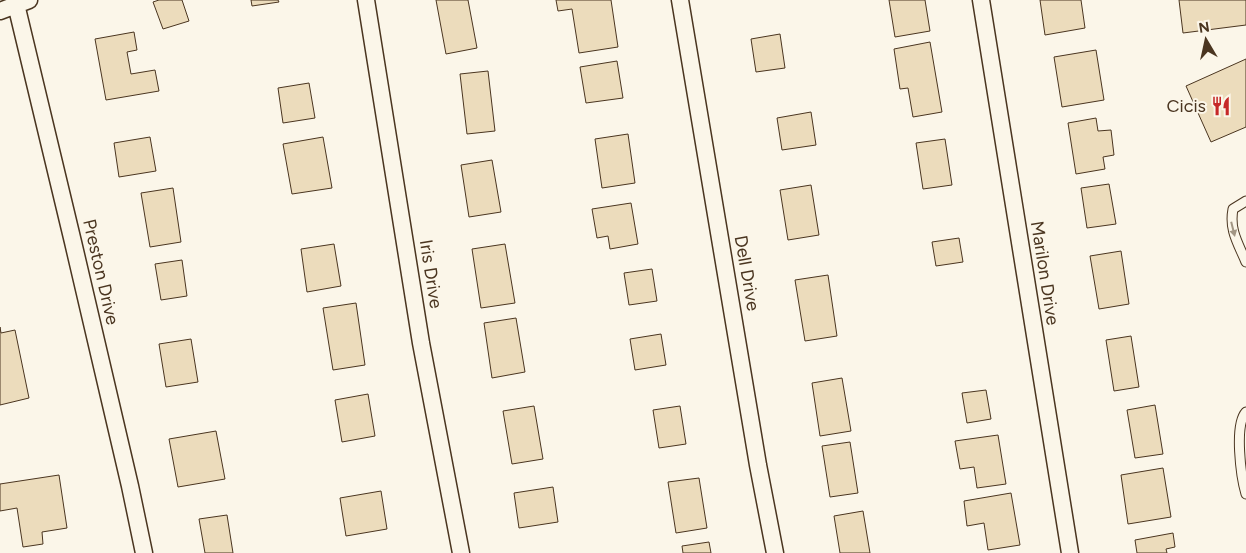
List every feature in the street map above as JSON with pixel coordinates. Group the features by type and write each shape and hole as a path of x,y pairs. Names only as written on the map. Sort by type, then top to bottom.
{"street":[{"name":"Iris Drive","path":"366,0 422,343 461,553"},
{"name":"Dell Drive","path":"680,0 775,553"},
{"name":"Marilon Drive","path":"981,0 1070,553"},
{"path":"0,11 20,2"},
{"name":"Preston Drive","path":"20,2 144,553"}],"lane":[{"path":"1246,200 1233,209 1231,220 1234,234 1246,262"},
{"path":"1246,412 1243,416 1239,439 1242,482 1246,494"}],"building":[{"path":"159,0 182,0 189,21 163,29 153,2"},
{"path":"251,0 278,0 279,2 252,6"},
{"path":"436,0 468,0 477,48 446,54"},
{"path":"556,0 611,0 618,47 579,53 572,9 558,11"},
{"path":"889,0 925,0 930,31 895,37"},
{"path":"1040,0 1081,0 1085,28 1045,35"},
{"path":"1179,0 1246,0 1246,25 1183,33"},
{"path":"134,32 137,50 127,52 131,74 155,70 159,91 106,100 95,39"},
{"path":"780,34 785,68 756,72 751,39"},
{"path":"930,42 942,112 913,117 908,88 900,89 894,49"},
{"path":"1096,50 1104,100 1062,107 1054,57"},
{"name":"Cicis","path":"1246,59 1246,127 1211,142 1186,86"},
{"path":"617,61 623,98 586,103 580,67"},
{"path":"488,71 495,131 467,134 460,74"},
{"path":"309,83 315,118 283,123 278,88"},
{"path":"811,112 816,145 782,150 777,118"},
{"path":"1096,118 1098,131 1111,130 1114,155 1103,157 1105,169 1076,174 1068,123"},
{"path":"628,134 635,183 602,188 595,139"},
{"path":"150,137 156,171 119,177 114,143"},
{"path":"323,137 332,188 292,194 283,144"},
{"path":"945,139 952,185 923,189 916,143"},
{"path":"492,160 501,212 469,217 461,165"},
{"path":"1109,184 1116,224 1087,228 1081,188"},
{"path":"811,185 819,235 788,240 780,190"},
{"path":"173,188 181,242 150,247 141,193"},
{"path":"631,203 638,244 610,249 608,236 597,238 592,209"},
{"path":"959,238 963,262 936,266 932,242"},
{"path":"334,244 341,286 307,292 301,249"},
{"path":"505,244 515,303 481,308 472,249"},
{"path":"1121,251 1129,304 1099,309 1090,256"},
{"path":"182,260 187,296 161,300 155,264"},
{"path":"652,269 657,301 629,305 624,273"},
{"path":"828,275 837,336 805,341 795,280"},
{"path":"356,303 365,365 333,370 323,308"},
{"path":"516,318 525,372 492,378 484,323"},
{"path":"0,327 1,333 15,330 29,398 0,405"},
{"path":"661,334 666,365 635,370 630,339"},
{"path":"1131,336 1139,387 1114,391 1106,340"},
{"path":"191,339 198,382 166,387 159,344"},
{"path":"842,378 851,431 820,436 812,383"},
{"path":"986,390 991,419 967,423 962,393"},
{"path":"368,394 375,436 342,442 335,400"},
{"path":"1155,405 1163,454 1135,458 1127,410"},
{"path":"534,406 543,459 512,464 503,411"},
{"path":"680,406 686,444 659,448 653,410"},
{"path":"216,431 225,479 178,487 169,439"},
{"path":"998,435 1006,484 977,488 974,467 960,469 955,441"},
{"path":"850,442 858,493 830,497 822,446"},
{"path":"1163,468 1171,517 1128,524 1121,475"},
{"path":"59,475 67,528 42,532 43,544 23,547 17,508 0,511 0,484"},
{"path":"699,478 707,528 676,533 668,482"},
{"path":"553,487 558,522 519,528 514,493"},
{"path":"381,491 387,529 346,536 340,498"},
{"path":"1011,493 1020,545 988,550 984,523 967,526 964,501"},
{"path":"863,511 870,553 840,553 834,516"},
{"path":"227,515 233,553 205,553 199,519"},
{"path":"1173,533 1175,547 1166,549 1167,553 1137,553 1135,540"},
{"path":"709,542 711,553 683,553 682,546"}],"place":[{"name":"Cicis","path":"1221,106"}]}
